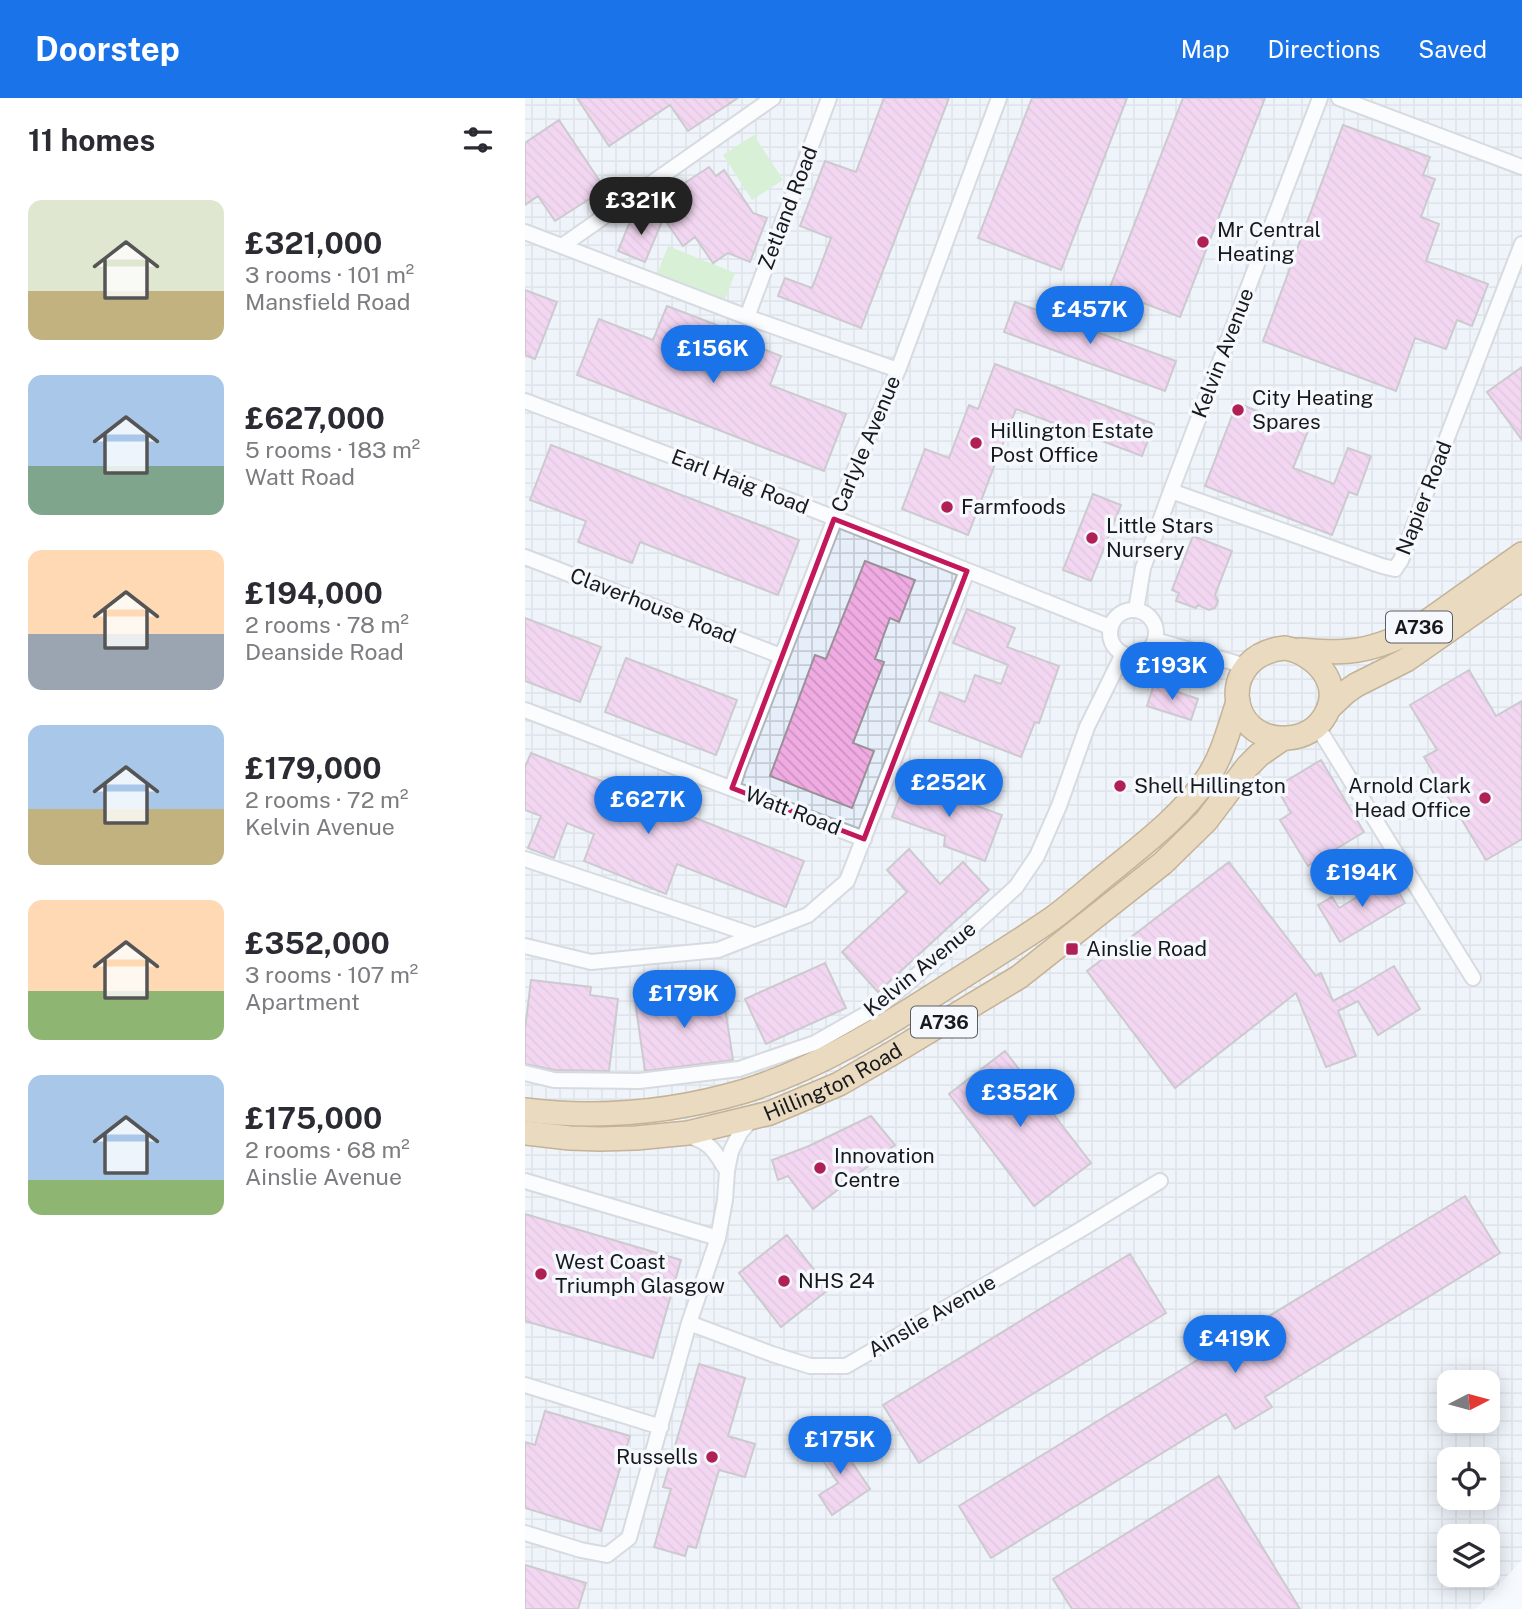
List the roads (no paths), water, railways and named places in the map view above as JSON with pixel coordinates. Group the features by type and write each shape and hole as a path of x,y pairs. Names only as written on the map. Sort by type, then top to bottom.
{"main road":[{"name":"A736","path":"1238,702 1237,688 1240,678 1246,666 1257,657 1285,649 1350,651 1369,648 1402,636 1522,554"},
{"name":"A736","path":"1282,739 1296,738 1307,733 1346,692 1406,660 1522,579"},
{"path":"1297,650 1324,671 1329,685 1323,717"},
{"path":"1238,702 1242,715 1255,730 1282,739"},
{"name":"Hillington Road","path":"525,1110 576,1114 618,1113 711,1099 744,1091 795,1072 877,1030 1055,916 1175,817 1208,777 1218,760 1238,702"},
{"name":"Hillington Road","path":"525,1133 600,1139 636,1139 681,1134 770,1114 838,1084 1019,977 1163,863 1206,821 1247,767 1282,739"}],"street":[{"path":"562,246 773,98"},
{"name":"Zetland Road","path":"747,317 829,98"},
{"name":"Carlyle Avenue","path":"732,788 834,519 898,370 999,98"},
{"name":"Kelvin Avenue","path":"1136,610 1143,568 1320,98"},
{"path":"1339,98 1522,167"},
{"path":"525,232 747,317 898,370"},
{"name":"Napier Road","path":"1171,491 1395,569 1401,560 1522,244"},
{"name":"Earl Haig Road","path":"525,401 789,500 1110,627"},
{"name":"Claverhouse Road","path":"525,557 781,656"},
{"path":"525,946 591,962 718,950 809,915 847,881 968,571"},
{"path":"1122,612 1143,612 1152,621 1155,640 1145,653 1137,656 1123,654 1111,643 1110,627 1122,612"},
{"path":"1155,640 1246,666"},
{"name":"Kelvin Avenue","path":"525,1073 554,1080 639,1082 739,1069 815,1043 880,1006 1016,887 1037,856 1059,806 1087,727 1123,654"},
{"name":"Watt Road","path":"525,710 864,839"},
{"path":"1323,717 1473,978"},
{"path":"525,859 753,935"},
{"path":"525,1533 607,1555 629,1538 689,1323 718,1238 727,1171 734,1143 753,1118"},
{"path":"681,1134 708,1144 727,1171"},
{"path":"525,1181 718,1238"},
{"name":"Ainslie Avenue","path":"689,1323 810,1366 846,1366 1160,1181"},
{"path":"525,1385 661,1427"}],"place":[{"name":"Mr Central Heating","path":"1203,242"},
{"name":"City Heating Spares","path":"1238,410"},
{"name":"Hillington Estate Post Office","path":"976,443"},
{"name":"Farmfoods","path":"947,507"},
{"name":"Little Stars Nursery","path":"1092,538"},
{"name":"Shell Hillington","path":"1120,786"},
{"name":"Arnold Clark Head Office","path":"1485,798"},
{"name":"Ainslie Road","path":"1072,949"},
{"name":"Innovation Centre","path":"820,1168"},
{"name":"West Coast Triumph Glasgow","path":"541,1274"},
{"name":"NHS 24","path":"784,1281"},
{"name":"Russells","path":"712,1457"}]}
